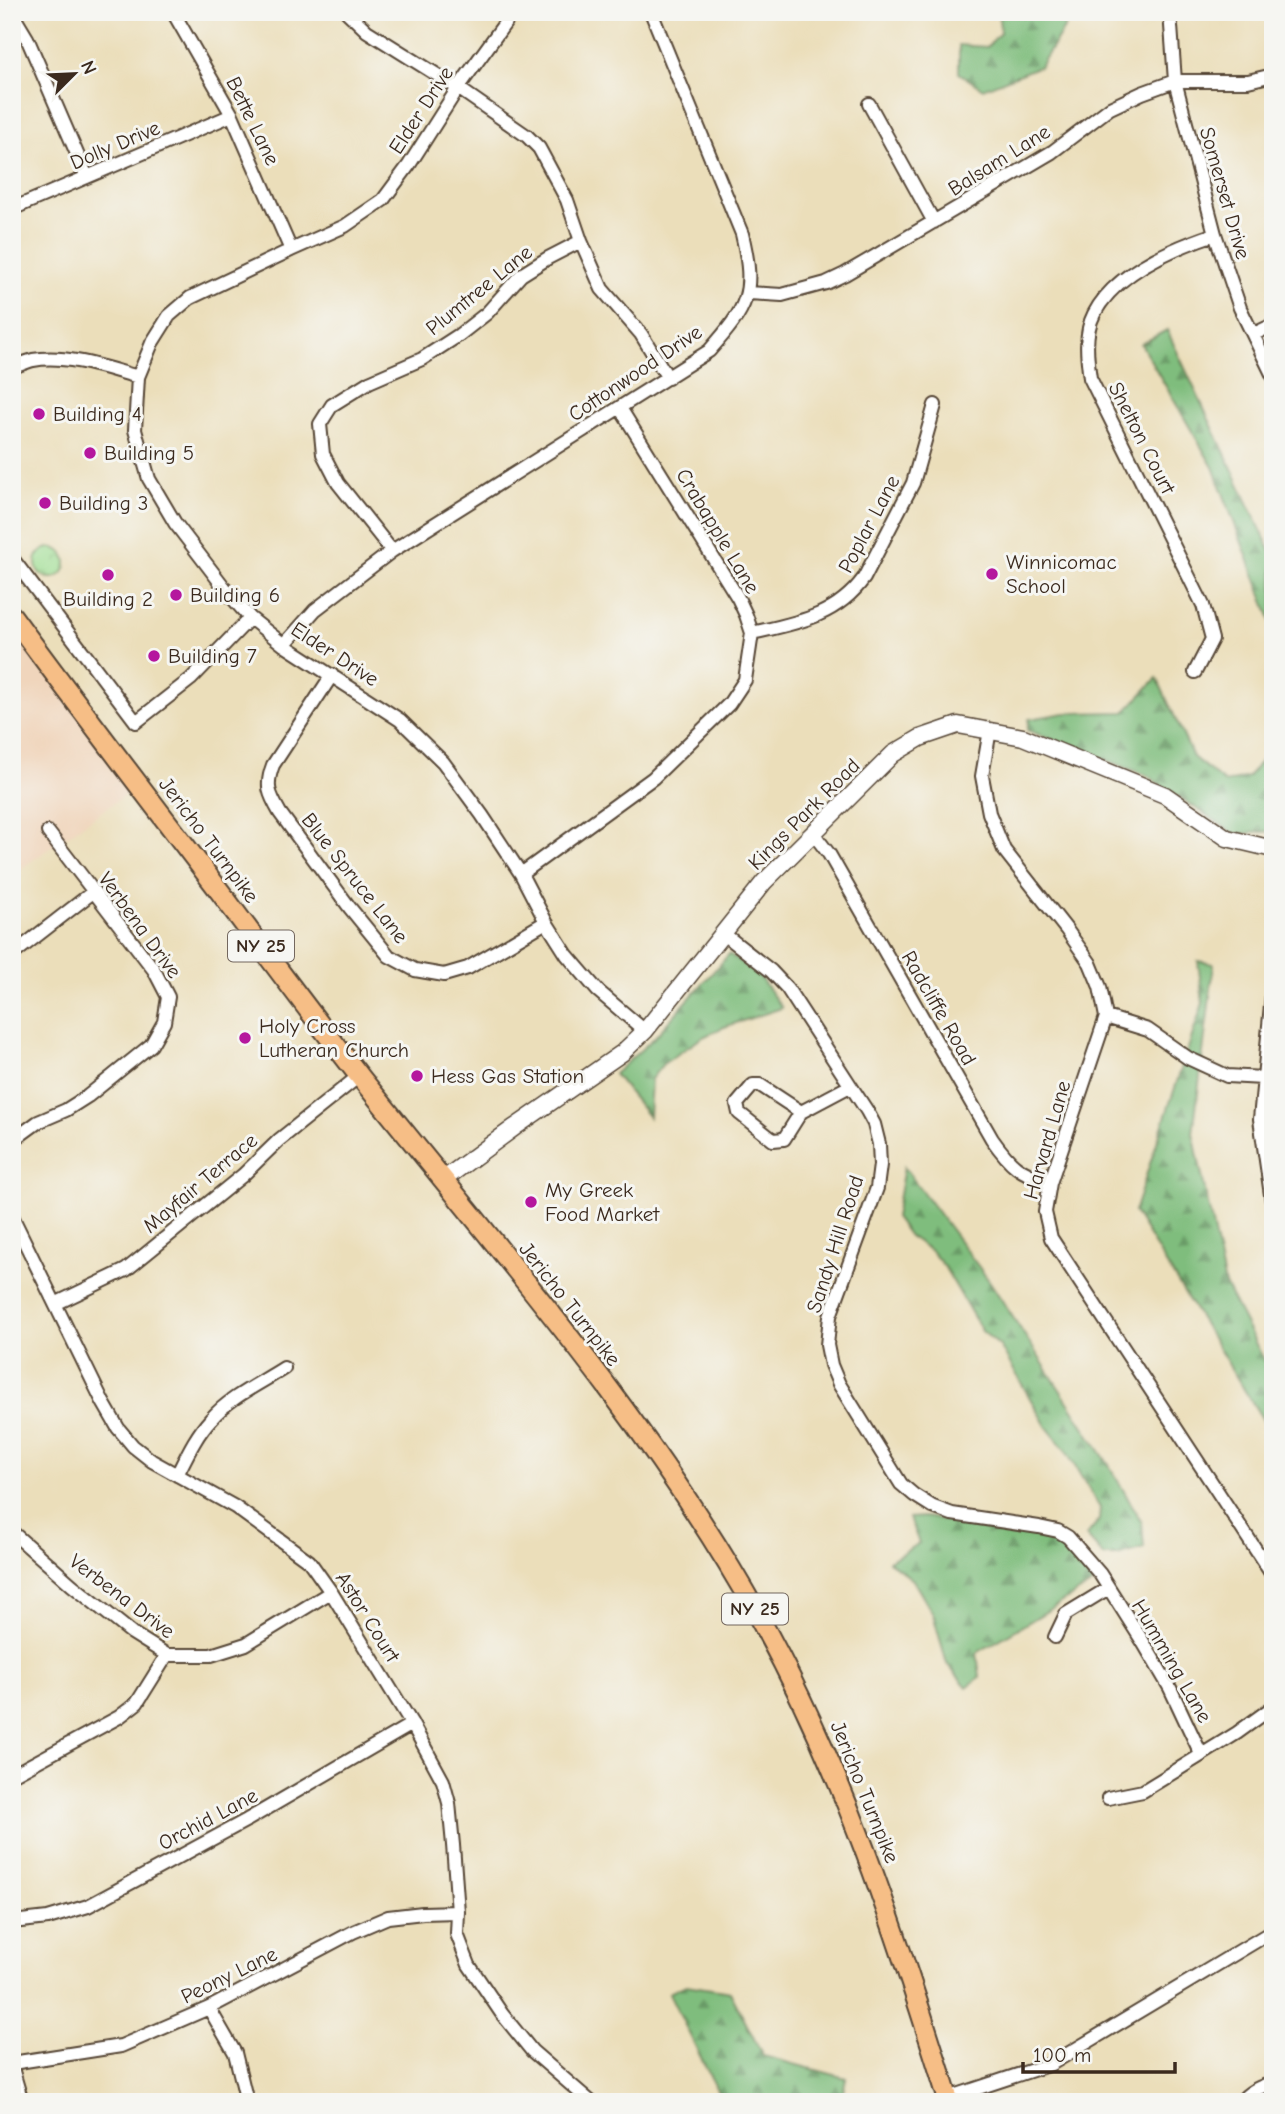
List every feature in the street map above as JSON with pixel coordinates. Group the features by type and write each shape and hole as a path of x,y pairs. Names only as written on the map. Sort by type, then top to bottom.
{"main road":[{"name":"Jericho Turnpike","path":"12,616 359,1076 652,1447 704,1524 759,1618 807,1710 854,1818 889,1916 948,2100"}],"street":[{"name":"Bette Lane","path":"173,12 232,116 291,250"},
{"path":"347,12 367,31 458,88 527,136 539,148 567,200 581,242 602,289 641,334 668,378"},
{"name":"Elder Drive","path":"513,12 383,200 345,226 190,298 169,316 152,343 138,377 135,430 149,479 175,523 230,595 250,618 284,645 400,720 443,762 521,874 567,955 598,991 645,1031"},
{"name":"Cottonwood Drive","path":"284,645 315,610 392,551 709,351 733,324 749,293 749,264 742,234 651,12"},
{"name":"Somerset Drive","path":"1170,12 1175,82 1215,234 1240,308 1273,376"},
{"path":"12,13 27,38 87,177"},
{"name":"Balsam Lane","path":"749,293 782,295 826,283 845,274 1052,152 1110,108 1142,93 1175,82 1248,81 1273,75"},
{"path":"869,104 934,222"},
{"name":"Dolly Drive","path":"12,209 232,116"},
{"name":"Shelton Court","path":"1195,672 1212,639 1203,605 1090,378 1086,349 1093,315 1111,289 1138,270 1184,245 1215,234"},
{"name":"Plumtree Lane","path":"392,551 338,483 323,454 320,424 332,405 369,382 422,359 459,335 487,313 521,275 581,242"},
{"path":"1254,334 1273,326"},
{"path":"12,368 33,360 51,359 73,361 138,377"},
{"name":"Poplar Lane","path":"752,633 814,617 838,606 856,589 913,483 935,405"},
{"name":"Crabapple Lane","path":"620,408 738,598 752,633"},
{"path":"12,558 136,722 191,679 250,618"},
{"path":"521,874 653,778 729,704 745,680 752,633"},
{"name":"Blue Spruce Lane","path":"332,675 273,765 267,780 270,796 279,813 389,956 415,970 444,975 468,968 547,922"},
{"name":"Kings Park Road","path":"443,1180 622,1053 645,1031 764,882 893,754 920,738 958,725 1023,737 1165,795 1227,838 1273,849"},
{"path":"990,730 982,776 989,813 1003,850 1090,962 1100,987 1106,1017 1148,1030 1188,1058 1227,1076 1263,1078"},
{"name":"Verbena Drive","path":"12,1141 38,1122 66,1110 88,1096 151,1045 164,1022 168,997 154,971 48,832"},
{"name":"Radcliffe Road","path":"813,832 829,855 992,1139 1008,1161 1030,1176 1050,1183"},
{"path":"12,955 93,892"},
{"name":"Sandy Hill Road","path":"724,934 771,971 787,988 874,1124 880,1165 877,1188 830,1316 827,1345 839,1384 901,1484 914,1495 933,1507 952,1514 1058,1531 1077,1546 1100,1574 1108,1589"},
{"path":"1273,984 1259,1119 1269,1162 1273,1209"},
{"name":"Harvard Lane","path":"1106,1017 1050,1183 1045,1212 1051,1238 1273,1576"},
{"name":"Mayfair Terrace","path":"55,1304 126,1270 359,1076"},
{"path":"801,1111 760,1085 753,1085 737,1104 738,1113 773,1140 784,1139 801,1111 850,1086"},
{"name":"Astor Court","path":"12,1216 103,1402 118,1428 133,1446 152,1461 235,1507 309,1561 331,1592 412,1724 443,1781 449,1803 458,1912 457,1934 470,1965 502,2014 532,2051 591,2102"},
{"path":"177,1475 193,1443 212,1417 284,1368"},
{"name":"Verbena Drive","path":"12,1532 132,1633 167,1655 211,1656 246,1644 331,1592"},
{"path":"1055,1637 1066,1614 1108,1589"},
{"name":"Humming Lane","path":"1108,1589 1170,1688 1201,1754"},
{"path":"12,1775 119,1717 137,1703 167,1655"},
{"path":"1108,1798 1143,1791 1237,1733 1273,1707"},
{"name":"Orchid Lane","path":"12,1922 48,1918 88,1906 247,1821 412,1724"},
{"name":"Peony Lane","path":"12,2065 121,2046 209,2008 353,1932 388,1917 458,1912"},
{"path":"948,2100 1051,2064 1273,1931"},
{"path":"209,2008 235,2053 247,2102"},
{"path":"12,2065 22,2102"},
{"path":"1241,2102 1245,2095 1273,2084"}],"shaded area":[{"path":"12,616 139,785 12,875"}],"green space":[{"path":"999,12 1071,12 1065,27 1040,66 983,89 959,73 959,45 987,47 1000,33"},
{"path":"1167,330 1273,556 1273,628 1213,467 1141,344"},
{"path":"51,548 61,553 66,563 61,573 51,578 41,573 36,563 41,553"},
{"path":"1157,678 1193,757 1225,783 1248,777 1273,746 1273,831 1235,834 1146,775 1027,730 1029,719 1065,713 1125,712"},
{"path":"729,954 759,976 782,1008 724,1027 703,1037 663,1064 651,1079 649,1117 614,1074 654,1038"},
{"path":"1198,961 1214,964 1193,1133 1225,1285 1273,1377 1273,1436 1134,1212 1203,1003"},
{"path":"904,1167 990,1282 1109,1465 1142,1523 1144,1548 1117,1556 1104,1556 1086,1536 1099,1520 1100,1508 1066,1451 1046,1426 1000,1346 982,1331 944,1266 931,1251 909,1236 895,1217"},
{"path":"924,1517 1040,1533 1075,1552 1094,1583 977,1653 980,1677 967,1687 947,1664 933,1614 913,1580 889,1561 919,1543 909,1518"},
{"path":"686,1985 730,1992 763,2056 846,2078 841,2102 723,2102 669,1993"}],"place":[{"name":"Building 4","path":"39,414"},
{"name":"Building 5","path":"90,453"},
{"name":"Building 3","path":"45,503"},
{"name":"Winnicomac School","path":"992,574"},
{"name":"Building 2","path":"108,575"},
{"name":"Building 6","path":"176,595"},
{"name":"Building 7","path":"154,656"},
{"name":"Holy Cross Lutheran Church","path":"245,1038"},
{"name":"Hess Gas Station","path":"417,1076"},
{"name":"My Greek Food Market","path":"531,1202"}]}
